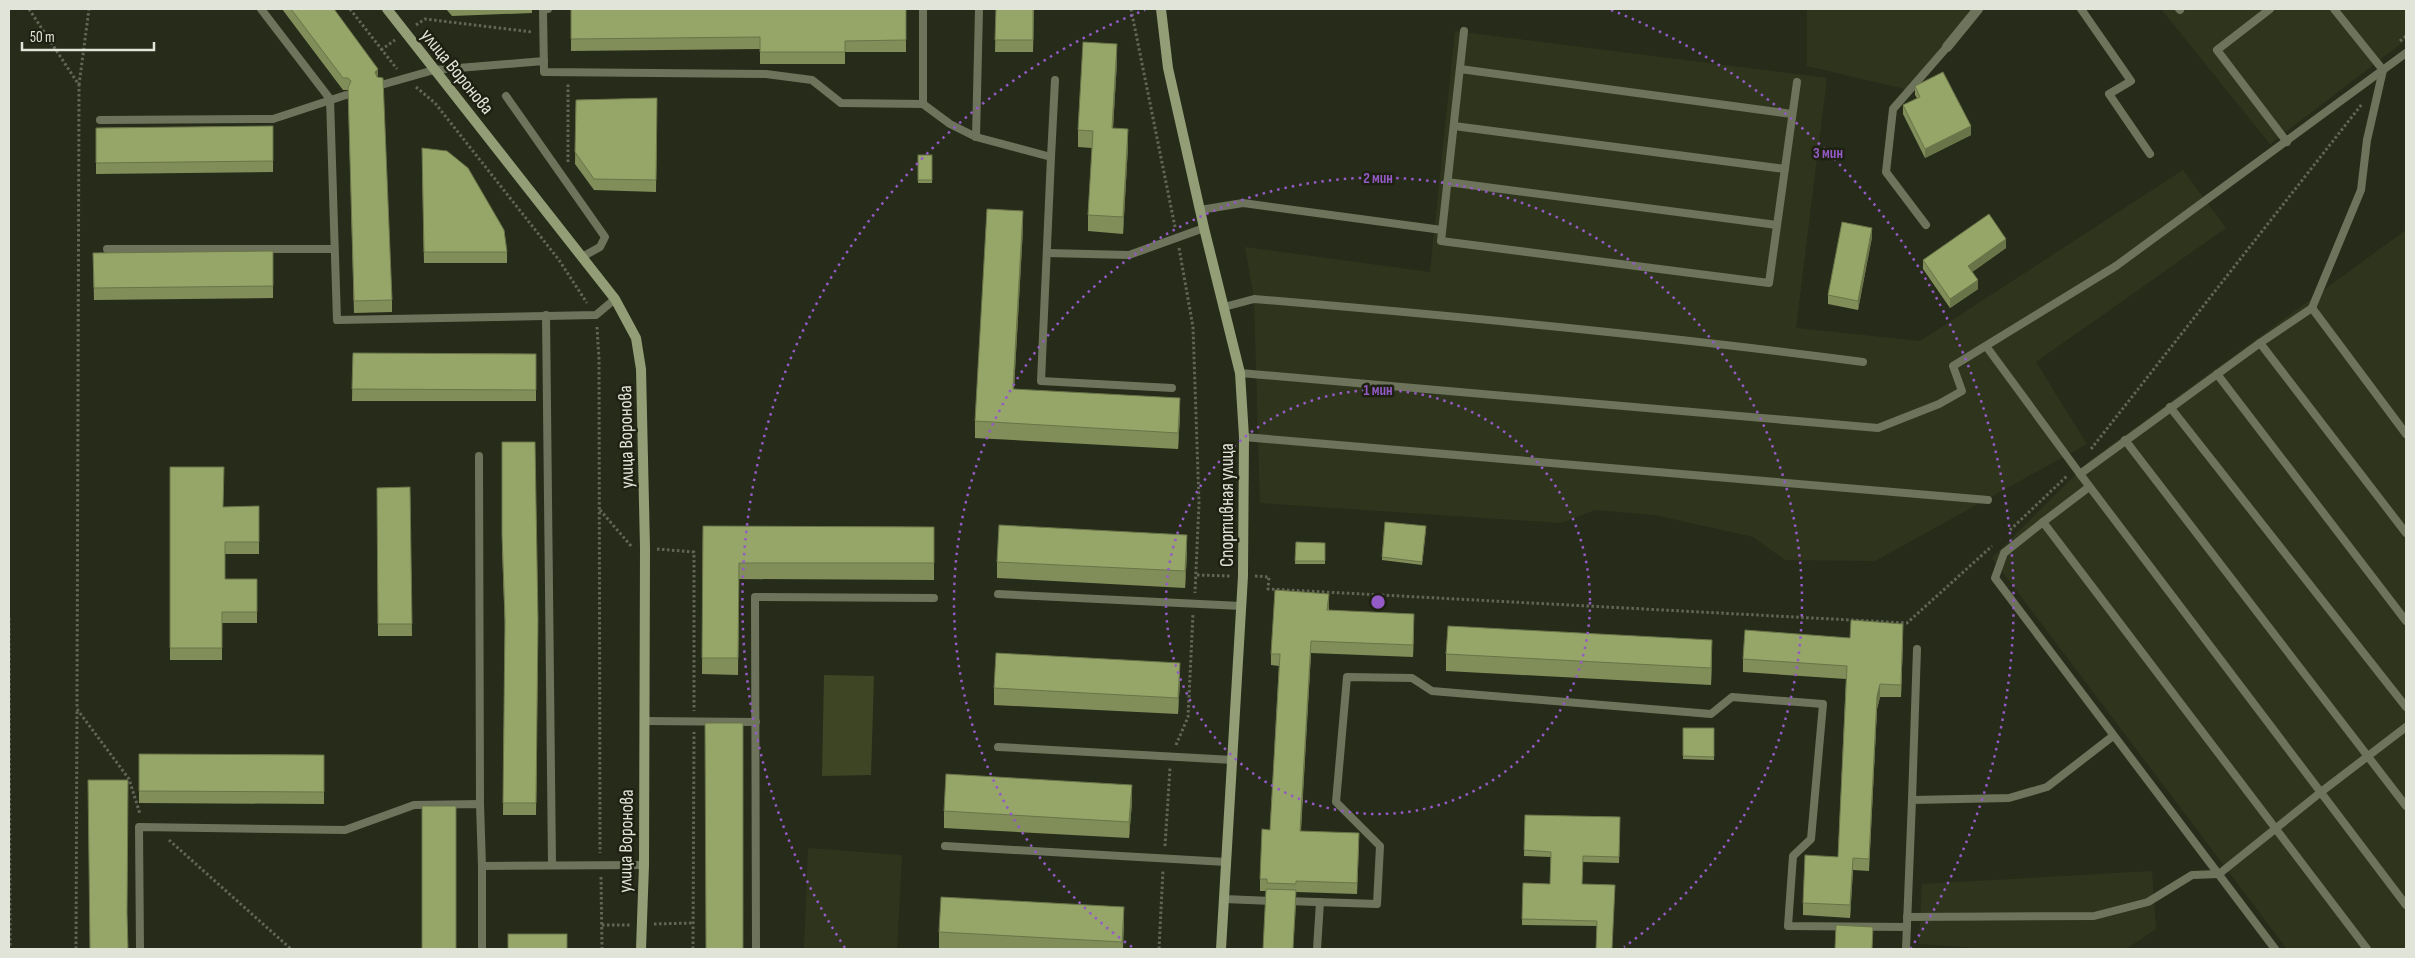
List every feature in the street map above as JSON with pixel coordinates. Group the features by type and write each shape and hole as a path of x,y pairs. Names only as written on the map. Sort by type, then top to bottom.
{"street":[{"name":"улица Воронова","path":"387,9 615,299 636,338 641,369 645,548 644,865 641,949"},
{"name":"Спортивная улица","path":"1161,9 1168,68 1204,228 1240,373 1244,437 1243,576 1221,949"},
{"path":"1947,47 1978,9"}],"lane":[{"path":"261,9 330,99 337,320 596,315 615,299"},
{"path":"548,9 543,9 544,72 775,75 812,80 841,103 923,104 950,124 976,137 1051,157"},
{"path":"923,9 923,104"},
{"path":"976,137 979,9"},
{"path":"2081,9 2131,80 2109,94 2150,154"},
{"path":"2270,9 2217,50 2288,142"},
{"path":"2334,9 2383,70"},
{"path":"1464,31 1441,241 1769,283 1797,82"},
{"path":"1926,226 1886,172 1893,109 1947,47"},
{"path":"1240,373 1878,428 1938,404 1962,390 1953,366 2116,266 2288,142 2406,53"},
{"path":"381,85 434,70 544,61"},
{"path":"1460,70 1792,114"},
{"path":"2078,471 2312,308 2361,190 2367,140 2383,70"},
{"path":"1055,80 1041,381 1172,388"},
{"path":"100,120 273,119 346,95"},
{"path":"506,96 605,237 600,247 582,257"},
{"path":"1454,126 1785,169"},
{"path":"1447,182 1777,225"},
{"path":"1200,210 1243,203 1442,230"},
{"path":"1047,253 1129,255 1204,228"},
{"path":"106,249 334,249"},
{"path":"1224,307 1254,299 1419,313 1742,346 1863,362"},
{"path":"2312,308 2406,434"},
{"path":"546,315 552,864"},
{"path":"2260,343 2406,533"},
{"path":"1986,346 2089,487 2406,905"},
{"path":"2217,374 2406,621"},
{"path":"2170,407 2406,706"},
{"path":"1244,437 1988,500"},
{"path":"2125,440 2406,806"},
{"path":"479,456 482,949"},
{"path":"2089,487 2004,553 1995,578 2275,949"},
{"path":"2043,522 2367,949"},
{"path":"998,594 1241,606"},
{"path":"756,949 755,597 934,598"},
{"path":"1906,949 1917,649"},
{"path":"1224,899 1377,904 1380,846 1336,802 1347,677 1412,678 1432,691 1711,714 1732,697 1823,704 1811,839 1793,856 1788,926 1907,927"},
{"path":"645,721 756,722"},
{"path":"1907,917 2094,916 2148,902 2192,875 2219,874 2406,727"},
{"path":"1912,800 2009,798 2046,787 2113,736"},
{"path":"998,747 1232,760"},
{"path":"140,949 140,827 345,830 414,805 480,804"},
{"path":"945,846 1226,862"},
{"path":"482,866 552,864 644,865"},
{"path":"1317,949 1320,902"}],"path":[{"path":"29,9 79,85"},
{"path":"76,949 79,85 89,9"},
{"path":"1132,9 1193,327 1199,503 1197,575 1188,717 1171,757 1160,949"},
{"path":"381,50 424,19 543,33"},
{"path":"2003,537 2078,471 2110,427 2361,105 2369,80"},
{"path":"599,510 633,548 694,552 693,949"},
{"path":"1197,575 1269,577 1268,590 1907,623 1996,543"},
{"path":"9,618 10,949"},
{"path":"77,708 129,779 138,813 291,949"}],"shaded area":[{"path":"1807,9 1972,9 1934,57 1905,89 1807,66"},
{"path":"2161,9 2406,9 2406,40 2270,144"},
{"path":"1455,31 1827,78 1796,328 1920,341 2183,170 2226,228 2036,362 2087,444 1875,561 1785,560 1753,537 1655,515 1595,510 1561,523 1260,503 1254,299 1245,247 1430,272"},
{"path":"2406,230 2406,949 2287,949 1992,558 2089,461"},
{"path":"824,675 874,676 871,775 822,776"},
{"path":"808,848 902,855 897,949 804,949"},
{"path":"2152,871 2156,929 2126,949 1992,949 1919,944 1922,884"}],"building":[{"path":"291,9 334,9 378,69 375,72 377,77 383,78 392,300 354,301 348,88 351,81 348,78 343,78"},
{"path":"571,9 906,9 906,40 845,41 845,52 760,52 760,37 571,39"},
{"path":"996,9 1033,9 1033,40 995,40"},
{"path":"1083,42 1117,44 1112,128 1128,129 1123,217 1088,215 1093,131 1078,130"},
{"path":"1943,72 1971,126 1925,149 1903,105 1920,97 1915,86"},
{"path":"657,98 656,180 594,179 575,152 576,100"},
{"path":"273,126 273,161 96,163 96,128"},
{"path":"422,148 447,151 468,168 504,230 507,252 424,252"},
{"path":"918,155 932,155 932,180 918,180"},
{"path":"987,209 1023,211 1013,389 1180,398 1178,433 975,421"},
{"path":"1989,214 2006,239 1968,266 1978,280 1950,299 1923,260"},
{"path":"1842,222 1872,228 1858,301 1828,295"},
{"path":"273,251 273,286 94,288 93,253"},
{"path":"353,353 536,354 536,390 352,389"},
{"path":"502,442 535,442 538,620 536,803 503,803 505,620 502,534"},
{"path":"170,467 224,467 223,507 259,506 259,542 225,542 225,579 257,579 257,612 222,612 222,648 170,648"},
{"path":"410,487 412,624 378,624 377,488"},
{"path":"1385,522 1426,526 1422,562 1382,557"},
{"path":"999,525 1187,535 1185,571 997,562"},
{"path":"703,526 934,527 934,563 739,563 738,658 702,658"},
{"path":"1296,542 1325,543 1325,561 1295,561"},
{"path":"1275,590 1329,594 1327,610 1414,614 1413,645 1311,641 1300,831 1359,833 1357,883 1296,881 1296,884 1267,883 1267,879 1260,879 1262,829 1270,830 1280,654 1271,654"},
{"path":"1851,620 1903,624 1901,685 1880,684 1877,696 1869,859 1853,858 1850,905 1803,903 1805,855 1838,857 1847,666 1743,659 1745,630 1850,638"},
{"path":"1448,626 1712,640 1711,668 1446,654"},
{"path":"996,653 1180,663 1178,698 994,688"},
{"path":"705,723 743,723 743,949 706,949"},
{"path":"1683,728 1714,728 1714,757 1683,756"},
{"path":"139,754 324,755 324,792 139,791"},
{"path":"946,774 1132,785 1129,822 944,811"},
{"path":"88,780 128,780 128,949 90,949"},
{"path":"422,806 456,806 456,949 422,949"},
{"path":"1525,815 1620,817 1619,857 1583,856 1582,884 1615,885 1612,949 1596,949 1597,921 1522,919 1523,883 1550,884 1551,852 1524,850"},
{"path":"1266,889 1296,890 1293,949 1263,949"},
{"path":"941,897 1124,907 1122,942 939,932"},
{"path":"1836,925 1873,927 1872,949 1835,949"},
{"path":"508,934 567,934 567,949 508,949"}]}
